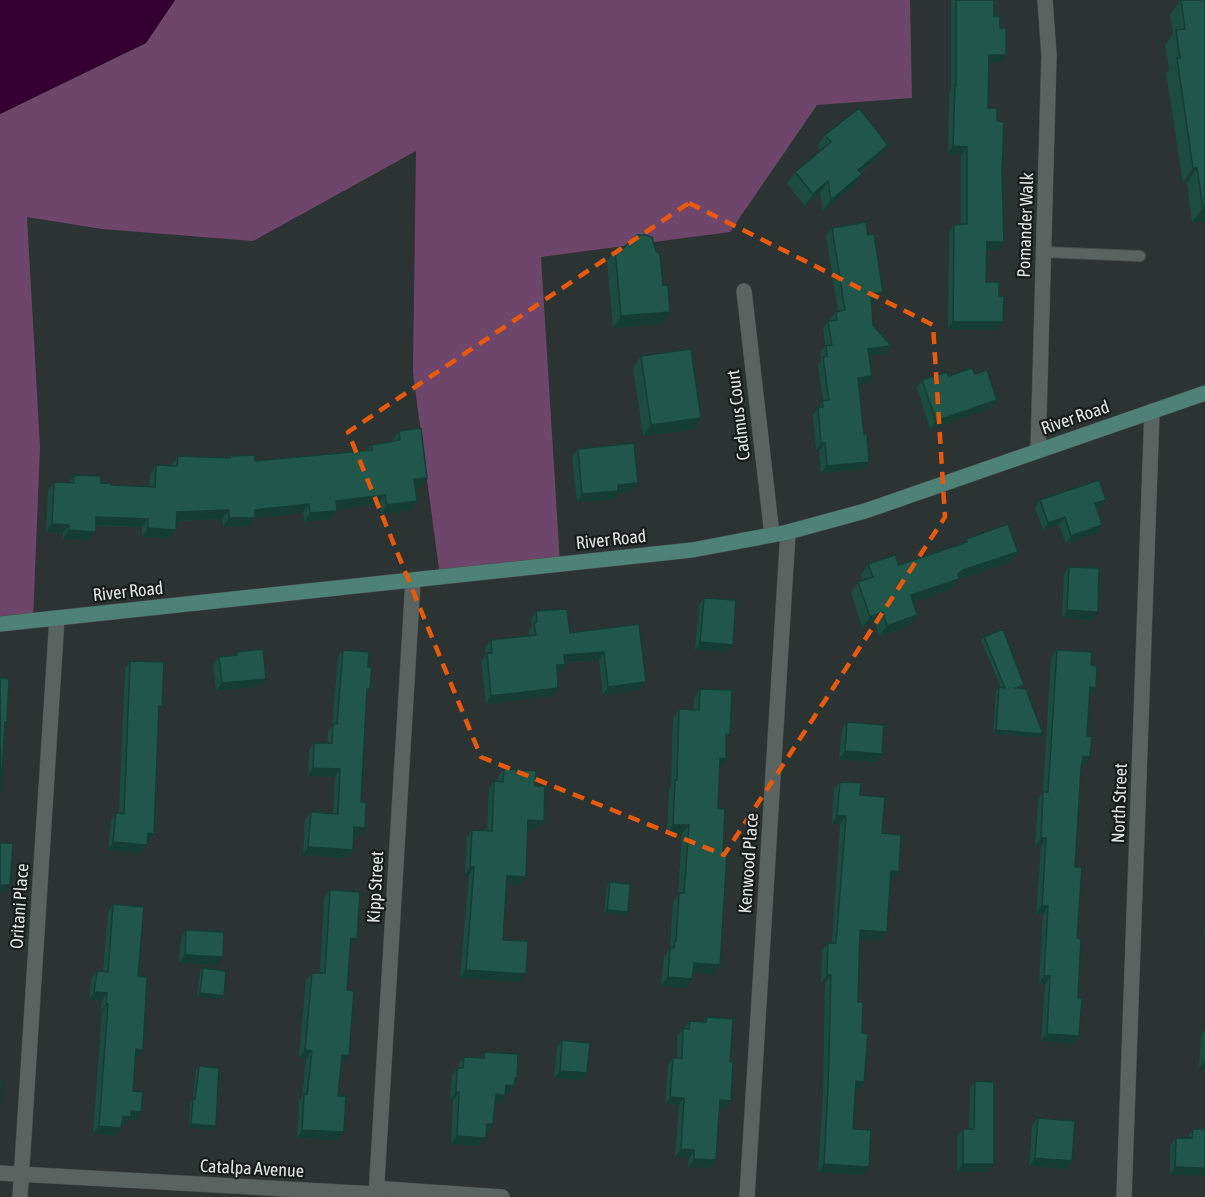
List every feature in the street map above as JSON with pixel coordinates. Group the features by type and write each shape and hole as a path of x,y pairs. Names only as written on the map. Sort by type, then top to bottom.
{"main road":[{"name":"River Road","path":"0,624 692,550 788,532 865,511 1205,393"}],"street":[{"name":"Pomander Walk","path":"1038,451 1049,55 1045,0"},
{"name":"Cadmus Court","path":"744,291 772,535"},
{"name":"North Street","path":"1124,1197 1152,411"},
{"name":"Kenwood Place","path":"747,1197 788,532"},
{"name":"Kipp Street","path":"376,1196 413,580"},
{"name":"Oritani Place","path":"20,1197 57,618"},
{"name":"Catalpa Avenue","path":"0,1173 376,1196 386,1190 502,1197"}],"lane":[{"path":"1043,252 1140,256"}],"highlighted area":[{"path":"689,203 933,325 945,517 724,855 481,757 348,432"}],"shaded area":[{"path":"0,0 175,0 146,43 0,114"},
{"path":"175,0 910,0 912,98 817,105 730,232 541,257 560,564 440,577 413,373 416,151 253,241 102,229 27,217 40,447 33,620 0,624 0,114 146,43"}],"building":[{"path":"956,0 994,0 994,16 1000,16 1000,28 1006,28 1006,55 989,55 988,108 997,108 997,121 1004,122 1002,171 1004,242 987,242 986,282 999,282 999,296 1004,296 1003,322 953,322 954,225 967,224 967,147 953,146"},
{"path":"1181,0 1205,0 1205,207 1203,208 1197,168 1193,168 1177,58 1180,58 1176,30 1185,29"},
{"path":"859,108 888,145 858,170 862,174 831,200 828,181 813,194 795,172 831,142 825,135"},
{"path":"866,222 868,235 874,234 883,292 871,294 873,325 891,346 868,349 872,376 858,378 869,462 827,466 825,443 821,443 818,407 823,407 822,401 829,400 823,357 827,356 826,346 832,345 828,321 837,320 836,312 845,310 832,228"},
{"path":"637,235 652,237 656,251 660,254 663,285 668,285 670,312 621,316 615,250 622,249"},
{"path":"691,349 701,418 651,425 641,356"},
{"path":"972,368 975,374 987,370 997,400 936,421 922,380 947,372 949,376"},
{"path":"421,428 427,478 414,479 417,501 387,505 385,495 336,501 337,511 310,513 309,504 255,510 255,518 229,518 229,510 177,512 176,530 148,528 148,519 96,517 96,532 69,530 69,525 52,524 54,482 74,483 74,475 101,476 101,483 111,483 111,485 155,487 156,465 177,466 178,456 230,458 230,456 255,455 255,461 372,450 371,445 400,440 399,431"},
{"path":"634,443 638,483 618,485 618,491 582,494 578,449"},
{"path":"1099,480 1106,500 1095,503 1102,525 1071,536 1065,517 1048,523 1040,500"},
{"path":"1008,524 1018,552 963,570 958,574 959,579 911,595 917,615 887,626 883,612 870,617 858,582 873,577 868,564 895,555 899,565 967,542 966,539"},
{"path":"1069,567 1099,568 1098,612 1067,610"},
{"path":"704,598 736,600 733,645 700,642"},
{"path":"567,609 570,633 639,624 646,682 608,687 604,652 564,655 565,665 557,665 558,688 491,696 487,653 492,653 491,640 536,635 534,623 537,622 536,611"},
{"path":"1003,629 1024,685 1015,688 1026,689 1043,734 996,730 999,687 1005,688 984,637"},
{"path":"263,649 266,679 222,683 219,657"},
{"path":"343,650 369,652 368,667 372,667 370,689 367,689 361,802 366,802 365,828 354,827 353,850 308,847 311,812 338,814 340,769 313,768 314,743 332,743 333,724 337,724"},
{"path":"1057,650 1092,652 1091,665 1097,666 1096,688 1090,687 1087,736 1092,736 1090,757 1083,756 1081,769 1075,867 1082,867 1077,938 1081,939 1078,998 1082,998 1079,1036 1047,1034 1050,976 1044,976 1048,906 1042,906 1046,838 1041,838 1043,792 1048,792"},
{"path":"130,661 164,662 162,707 159,706 154,834 148,833 147,845 113,842 116,813 124,814"},
{"path":"0,678 9,679 1,794"},
{"path":"700,689 732,690 730,735 726,734 726,759 720,758 718,808 725,809 723,855 727,855 720,965 694,963 692,979 668,977 670,948 674,948 676,941 679,893 684,893 689,825 673,825 679,709 699,710"},
{"path":"847,722 884,725 882,754 845,751"},
{"path":"504,769 536,771 535,786 545,786 544,821 528,820 526,877 507,876 503,940 528,941 526,974 466,970 474,867 470,867 472,830 492,831 494,781 503,782"},
{"path":"840,782 861,783 860,795 885,797 882,833 901,835 899,872 891,871 887,932 860,930 858,1002 863,1002 862,1033 868,1034 864,1082 856,1081 853,1129 871,1130 869,1167 824,1164 831,975 827,975 828,943 836,943 846,816 837,816"},
{"path":"0,843 13,843 10,885 0,885"},
{"path":"610,882 630,884 628,912 607,910"},
{"path":"330,890 360,892 357,939 351,938 347,990 354,991 349,1056 342,1055 338,1096 346,1096 344,1132 302,1130 304,1094 307,1094 312,1051 305,1050 312,973 325,973"},
{"path":"113,904 144,907 138,976 147,977 143,1050 136,1049 133,1091 143,1092 141,1112 131,1111 131,1117 123,1116 121,1128 99,1126 108,1004 106,1004 107,993 94,992 97,971 108,972"},
{"path":"186,930 224,932 223,957 185,955"},
{"path":"203,968 226,971 224,996 200,993"},
{"path":"707,1017 733,1019 730,1062 733,1062 731,1101 720,1100 716,1160 694,1159 694,1150 681,1149 684,1098 670,1097 673,1058 682,1058 683,1028 689,1029 690,1021 706,1022"},
{"path":"562,1040 590,1043 587,1073 560,1071"},
{"path":"484,1052 518,1054 517,1078 515,1078 514,1086 506,1085 505,1095 496,1094 493,1124 487,1124 486,1138 457,1136 459,1092 456,1092 457,1068 463,1068 464,1057 484,1058"},
{"path":"199,1066 219,1068 216,1126 191,1124"},
{"path":"0,1080 2,1081 0,1103"},
{"path":"975,1081 994,1082 994,1164 963,1164 963,1129 974,1129"},
{"path":"1038,1118 1075,1121 1072,1161 1035,1158"},
{"path":"1193,1129 1205,1129 1205,1168 1175,1167 1176,1138 1192,1138"}]}
